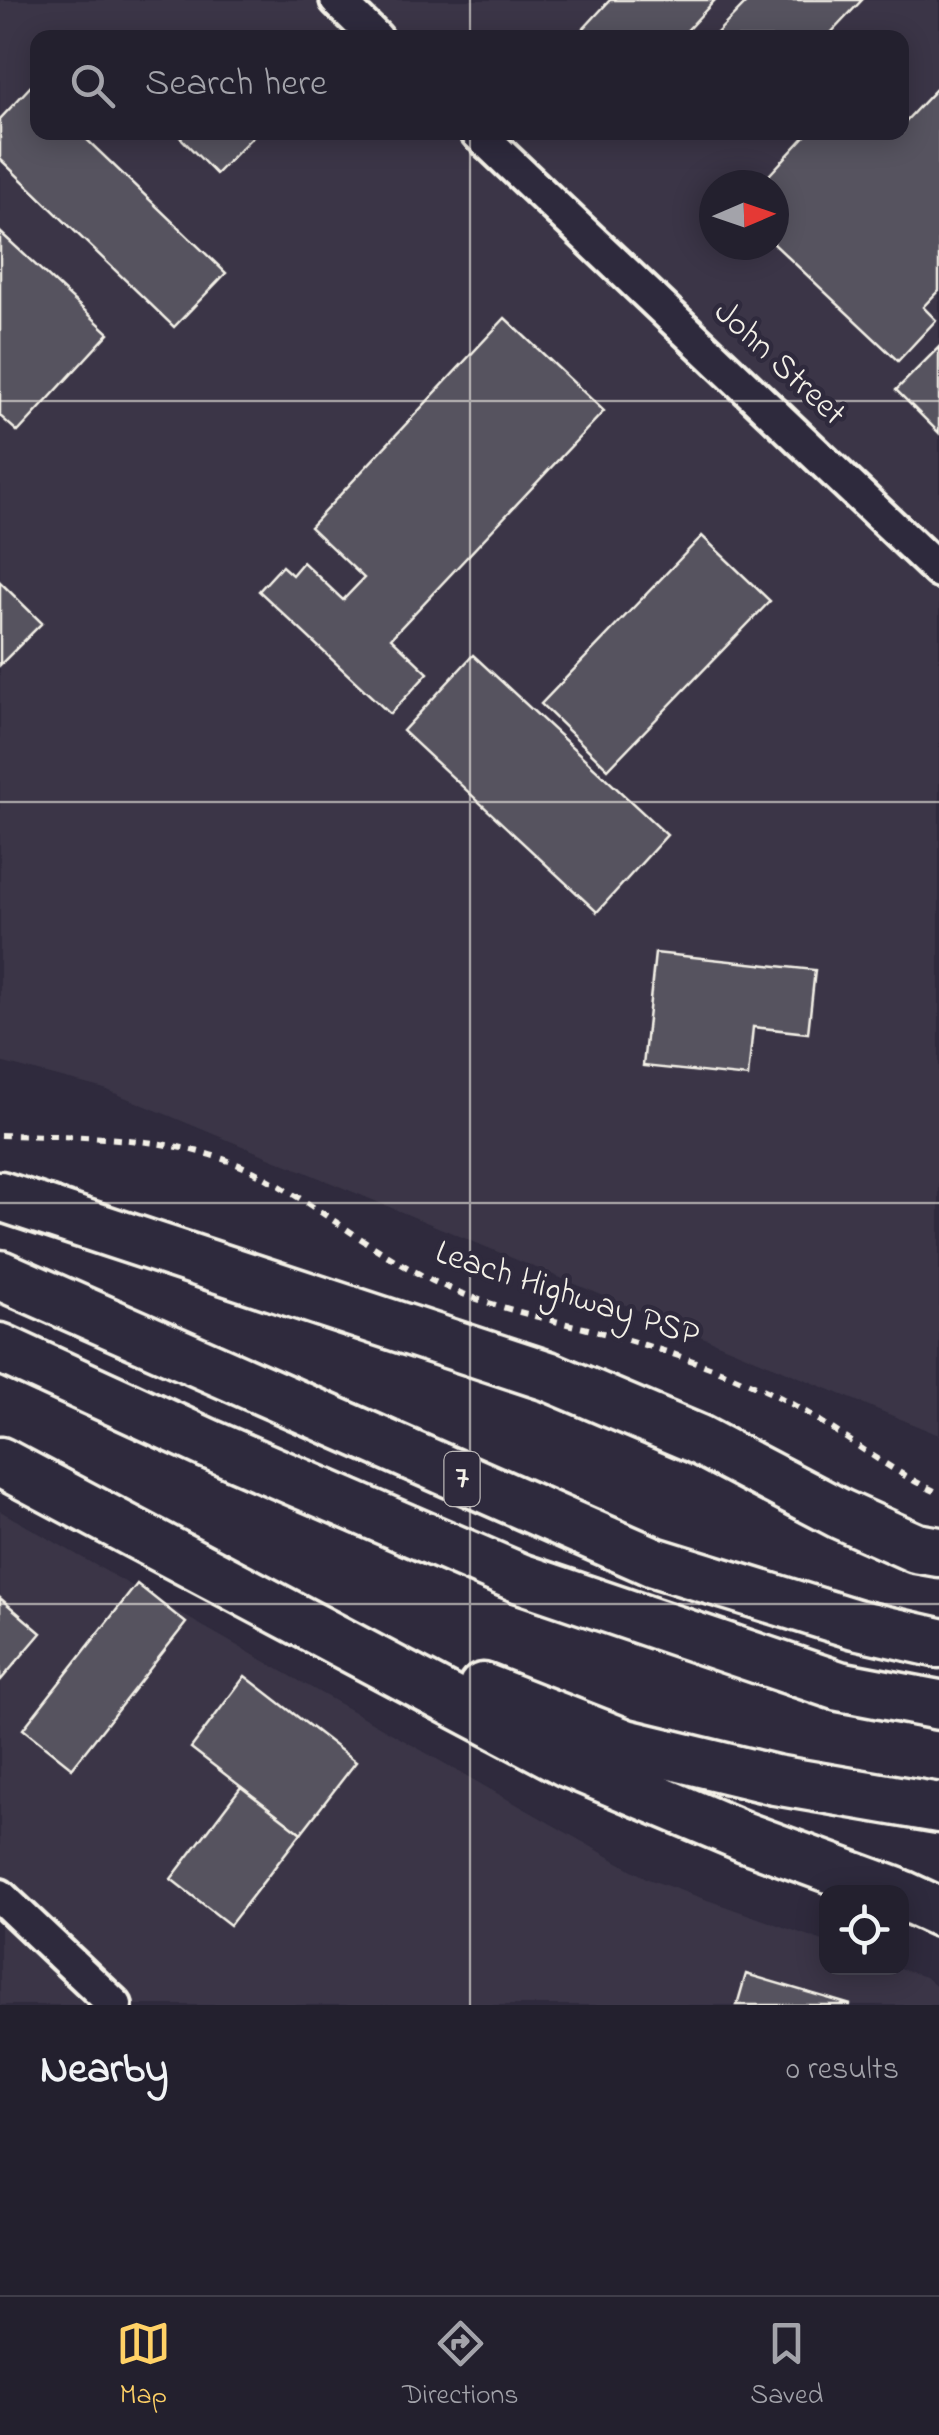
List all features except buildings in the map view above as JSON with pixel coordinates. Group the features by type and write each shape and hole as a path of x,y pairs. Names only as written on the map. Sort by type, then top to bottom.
{"highway":[{"path":"0,1196 548,1376 697,1438 840,1514 916,1548 939,1552"},
{"name":"7","path":"0,1275 654,1562 855,1624 939,1642"},
{"name":"7","path":"0,1348 209,1444 520,1578 838,1686 939,1705"},
{"path":"0,1462 568,1764 874,1885"},
{"path":"164,1547 506,1698 626,1744 775,1780 939,1808"},
{"path":"909,1899 939,1912"}],"street":[{"path":"337,0 368,30"},
{"name":"John Street","path":"485,140 939,570"},
{"path":"0,1896 115,2005"}],"path":[{"name":"Leach Highway PSP","path":"0,1135 131,1140 184,1148 224,1160 264,1176 434,1282 527,1315 644,1345 757,1386 939,1492"}],"shaded area":[{"path":"0,0 939,0 939,1435 105,1089 0,1062"},
{"path":"0,1511 648,1879 819,1940 819,1975 909,1975 909,1971 925,1977 939,1989 939,2005 0,2005"}]}
